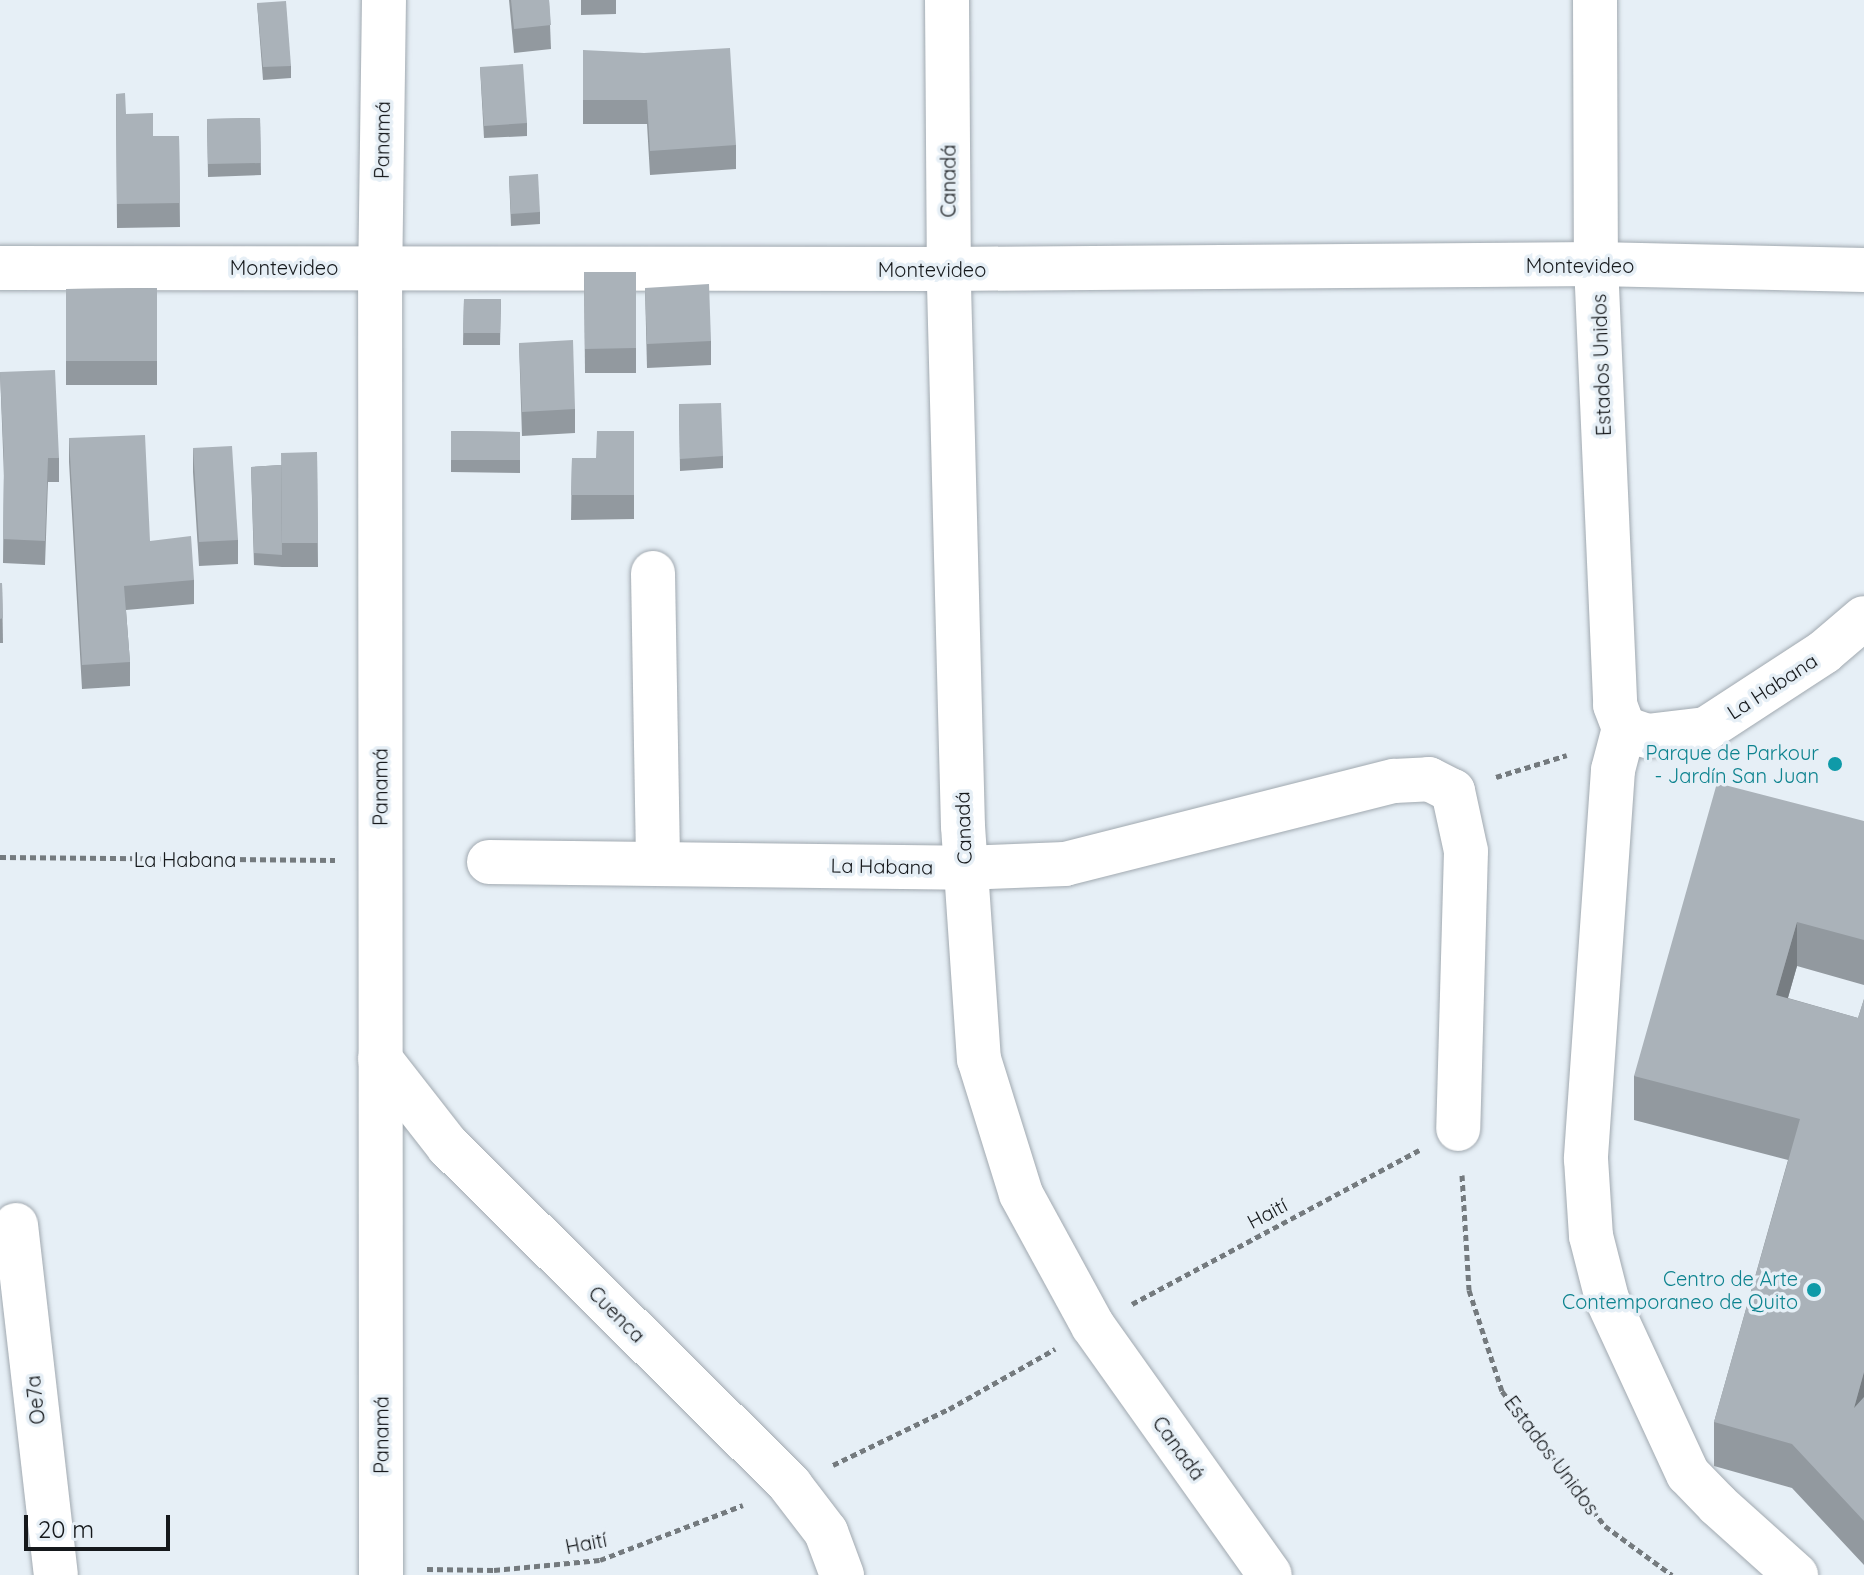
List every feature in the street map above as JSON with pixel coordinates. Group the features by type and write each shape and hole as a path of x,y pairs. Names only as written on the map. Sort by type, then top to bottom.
{"street":[{"name":"Panamá","path":"384,0 380,267 380,1059 402,1572"},
{"name":"Canadá","path":"947,0 949,269 964,868 979,1059 1021,1194 1093,1326 1270,1575"},
{"name":"Estados Unidos","path":"1595,0 1596,264 1615,705 1624,728"},
{"name":"Montevideo","path":"0,268 949,269 1596,264 1864,270"},
{"path":"653,573 658,863"},
{"name":"La Habana","path":"1624,728 1647,736 1706,729 1824,652 1864,618"},
{"path":"1624,728 1613,770 1586,1159 1591,1236 1607,1299 1688,1474 1796,1575"},
{"name":"La Habana","path":"489,862 964,868 1065,864 1394,781 1429,779 1453,791 1466,851 1448,1146"},
{"name":"Cuenca","path":"380,1059 448,1146 790,1485 826,1532 842,1575"},
{"name":"Oe7a","path":"16,1225 56,1575"}],"path":[{"path":"1494,778 1581,751"},
{"name":"La Habana","path":"0,857 339,860"},
{"name":"Haití","path":"1126,1308 1448,1146"},
{"name":"Estados Unidos","path":"1448,1146 1469,1290 1502,1391 1605,1526 1672,1575"},
{"path":"819,1471 949,1409 1065,1342"},
{"name":"Haití","path":"402,1572 494,1570 600,1560 746,1504"}],"building":[{"path":"511,0 549,0 551,25 514,29"},
{"path":"286,1 291,66 263,67 257,3"},
{"path":"730,48 736,145 650,151 647,100 583,100 583,50 644,53"},
{"path":"523,64 527,123 484,126 480,67"},
{"path":"125,93 126,114 153,113 153,136 179,136 180,203 117,204 116,94"},
{"path":"260,118 261,163 208,164 207,119"},
{"path":"538,174 540,212 511,214 509,176"},
{"path":"584,272 636,272 636,348 585,349"},
{"path":"709,284 711,341 647,344 645,288"},
{"path":"157,288 157,361 66,361 66,289"},
{"path":"464,299 501,299 500,333 463,333"},
{"path":"573,340 575,409 522,412 519,343"},
{"path":"55,370 59,458 48,458 45,541 3,539 4,460 0,372"},
{"path":"721,403 723,456 680,459 679,404"},
{"path":"451,431 520,432 520,460 451,460"},
{"path":"597,431 634,431 634,495 571,495 572,458 596,458"},
{"path":"145,435 150,541 191,536 194,580 124,586 130,662 82,665 69,438"},
{"path":"232,446 238,540 199,542 193,448"},
{"path":"317,452 318,543 282,543 281,453"},
{"path":"281,465 282,555 254,553 251,467"},
{"path":"0,583 3,618 0,619"},
{"name":"Centro de Arte Contemporaneo de Quito","path":"1717,783 1864,821 1864,940 1797,922 1776,995 1858,1018 1864,999 1864,1372 1854,1408 1864,1397 1864,1521 1792,1444 1714,1422 1800,1119 1634,1076"}],"place":[{"name":"Parque de Parkour - Jardín San Juan","path":"1835,764"},
{"name":"Centro de Arte Contemporaneo de Quito","path":"1814,1290"}]}
